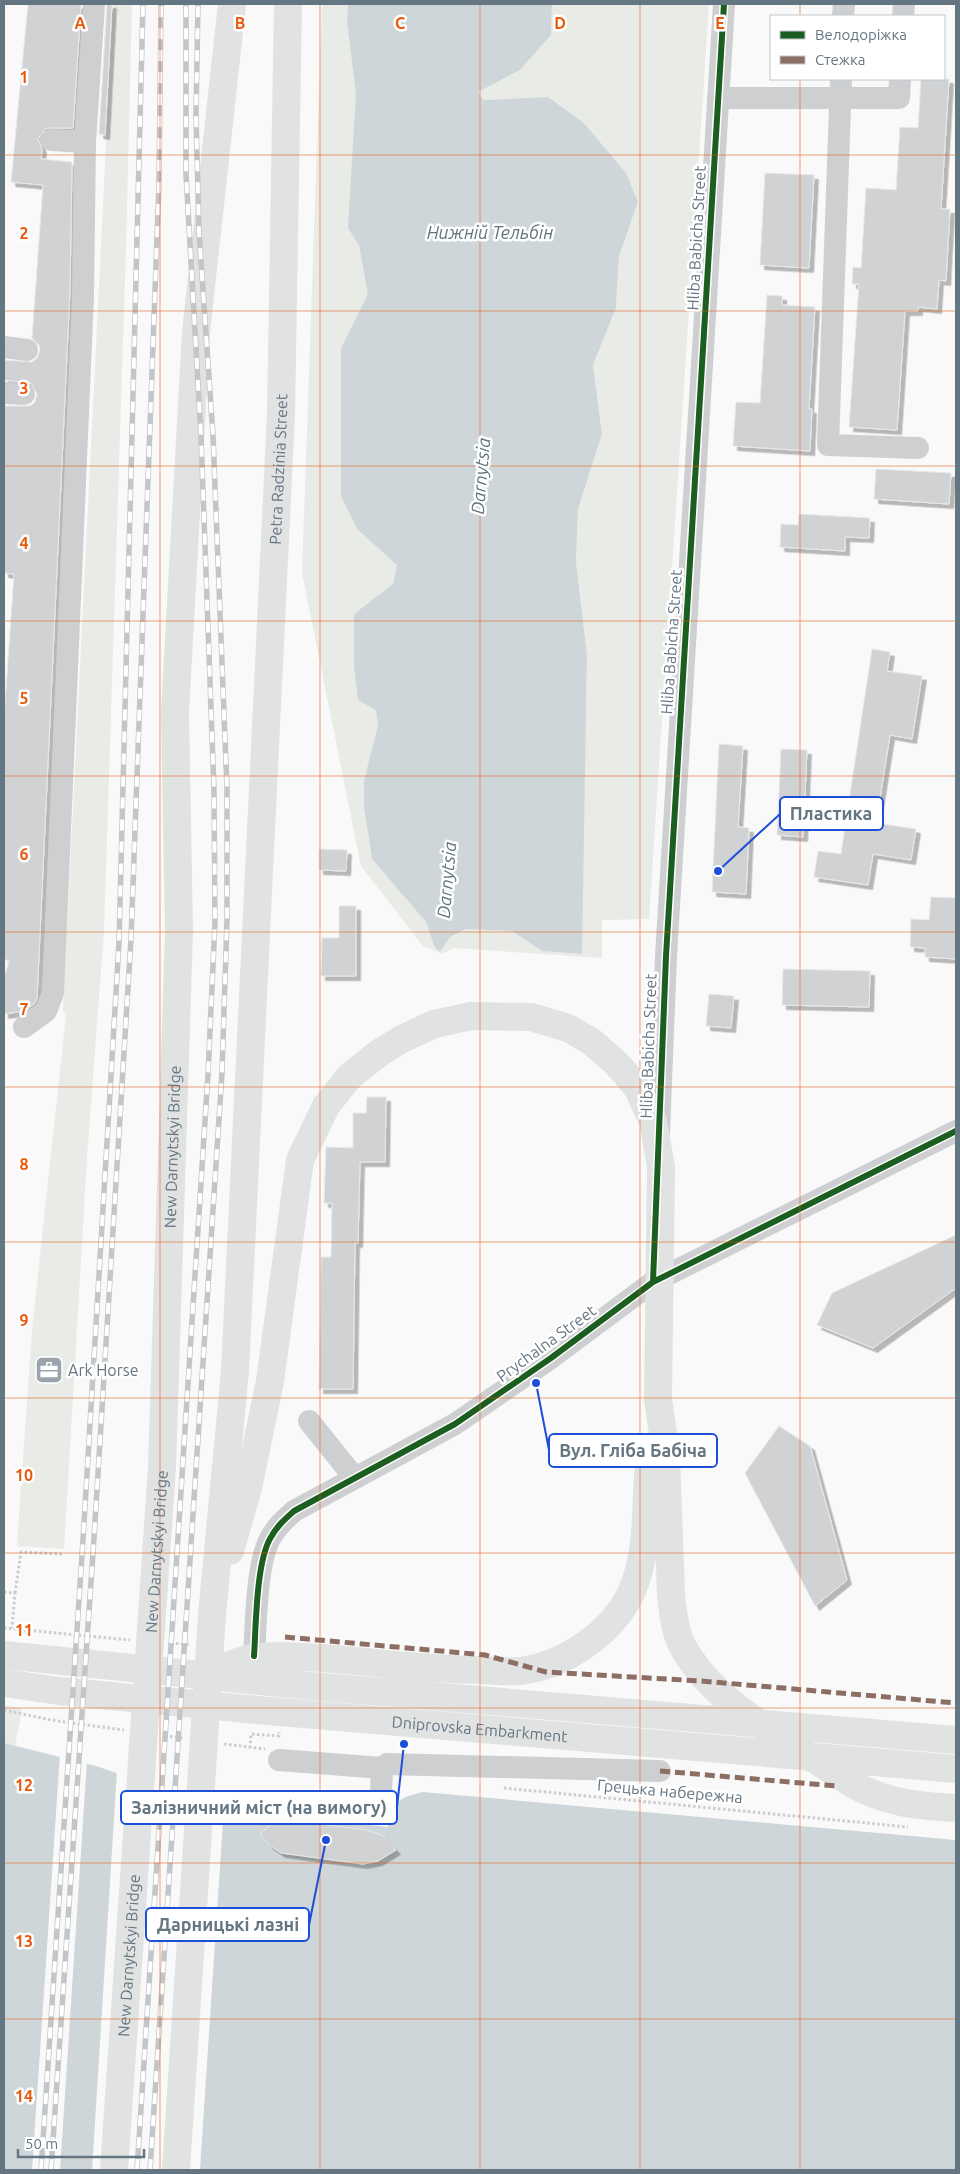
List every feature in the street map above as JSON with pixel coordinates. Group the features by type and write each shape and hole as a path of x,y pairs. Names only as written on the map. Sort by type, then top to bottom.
{"main road":[{"name":"New Darnytskyi Bridge","path":"114,2170 162,1468 179,931 175,712 196,332 232,4"},
{"name":"Petra Radzinia Street","path":"212,1615 235,1371 281,414 288,4"},
{"path":"176,2170 212,1615 248,1488 270,1381 300,1160 326,1106 349,1078 379,1053 402,1039 434,1024 472,1016 508,1014 530,1016 568,1028 592,1042 616,1063 637,1087 653,1121 660,1167 658,1399 648,1462 643,1560 631,1593 614,1620 589,1642 559,1660 521,1671 460,1670 384,1663 254,1656 222,1668 212,1676"},
{"path":"658,1399 666,1454 673,1617 680,1642 696,1668 717,1691 741,1710 870,1794 911,1805 956,1808"},
{"name":"Dniprovska Embarkment","path":"4,1655 212,1676 956,1740"},
{"name":"Dniprovska Embarkment","path":"4,1684 200,1705 956,1769"}],"street":[{"path":"24,1028 46,1011 53,993 83,296 85,142 94,4"},
{"name":"Hliba Babicha Street","path":"653,1282 666,956 724,4"},
{"path":"718,98 841,88 899,98 900,80"},
{"path":"841,88 828,445 918,448"},
{"path":"51,140 85,142"},
{"path":"4,347 27,350"},
{"name":"Prychalna Street","path":"254,1656 258,1597 269,1538 278,1525 294,1511 455,1424 551,1358 653,1282 956,1131"},
{"path":"308,1421 354,1477"},
{"path":"565,1768 568,1737"},
{"path":"279,1760 382,1768 387,1764 660,1771"},
{"path":"381,1794 382,1768"}],"path":[{"path":"12,1629 21,1552 62,1554"},
{"path":"4,1592 15,1594"},
{"path":"4,1628 137,1640"},
{"path":"166,1643 195,1645"},
{"path":"250,1748 252,1734 279,1736"}],"shaded area":[{"path":"113,4 132,4 126,248 104,931 87,1157 64,1549 17,1546 32,1330 66,1015 63,1010"},
{"path":"322,4 367,4 422,123 358,530 397,565 393,584 354,614 378,725 364,780 364,807 372,859 426,922 434,946 440,952 450,937 466,929 512,931 542,951 581,954 587,655 576,562 578,509 602,434 593,365 616,308 619,256 638,202 626,173 584,123 548,97 482,100 478,92 520,70 551,35 552,4 709,4 649,919 602,920 602,958 454,948 442,954 423,946 361,866 302,573"},
{"path":"4,1705 22,1709 15,1746 4,1743"}],"water":[{"name":"Нижній Тельбін","path":"348,4 552,4 551,35 520,70 478,92 483,100 548,97 584,123 626,173 638,202 619,256 616,308 593,365 602,434 578,509 576,562 587,655 582,954 542,951 512,931 466,929 450,937 440,952 434,946 426,922 372,859 364,807 364,780 378,725 376,710 358,700 354,665 354,614 393,584 397,565 358,530 341,496 341,348 368,294 359,245 348,228 356,94 347,21"},
{"path":"4,1743 96,1766 216,1807 388,1827 392,1811 398,1802 408,1796 423,1792 956,1840 956,2170 4,2170"}],"pier":[{"path":"60,1754 87,1761 60,2170 32,2170"},
{"path":"117,1770 224,1806 200,2170 92,2170"}],"building":[{"path":"28,4 81,4 73,128 46,128 38,139 42,149 41,159 72,162 70,289 37,998 35,1003 24,1011 4,1014 4,978 9,961 4,959 4,717 14,574 4,573 4,406 30,406 35,402 37,394 31,383 4,380 4,360 32,362 37,358 40,351 39,345 32,338 43,185 11,182"},
{"path":"107,4 112,4 105,135 99,134"},
{"path":"949,79 941,209 950,209 946,281 939,280 937,309 918,307 918,311 905,311 897,430 849,427 859,284 852,284 853,267 861,268 866,188 896,190 900,127 918,128 921,80"},
{"path":"765,173 814,175 809,268 760,265"},
{"path":"767,295 782,296 782,305 815,307 809,409 812,409 810,451 733,446 736,402 760,403"},
{"path":"876,469 951,473 949,504 874,499"},
{"path":"799,514 870,518 869,538 845,537 845,551 780,547 781,524 798,525"},
{"path":"872,649 890,652 887,671 922,676 912,739 890,735 876,823 916,829 911,860 873,854 868,885 814,877 818,851 841,854"},
{"path":"719,744 743,746 738,827 749,828 746,894 712,892"},
{"path":"781,749 807,750 803,837 777,835"},
{"path":"319,849 347,850 346,871 319,870"},
{"path":"931,897 956,898 956,959 925,957 925,948 910,947 911,919 929,920"},
{"path":"339,906 356,906 356,976 321,976 322,938 339,938"},
{"path":"783,969 870,971 869,1007 782,1005"},
{"path":"709,994 734,996 731,1028 706,1026"},
{"path":"367,1097 386,1097 385,1162 360,1162 358,1243 355,1243 353,1389 319,1389 321,1257 331,1257 332,1203 324,1203 326,1147 353,1148 353,1113 366,1113"},
{"path":"956,1235 956,1288 873,1348 817,1325 832,1293"},
{"path":"779,1426 810,1446 847,1580 815,1606 745,1473"},
{"path":"287,1820 366,1830 382,1835 396,1850 378,1861 363,1864 281,1853 269,1845 260,1834 273,1823"}],"railway":[{"path":"41,2170 83,1540 119,943 143,4"},
{"path":"51,2170 94,1538 131,939 159,183 161,4"},
{"path":"137,2170 208,1075 215,922 214,790 201,436 186,174 186,4"},
{"path":"150,2170 222,1073 227,920 227,788 213,436 199,232 196,116 198,4"}],"marked path":[{"path":"285,1637 485,1655 546,1672 701,1681 956,1703"},
{"path":"660,1771 837,1786"}],"cycle path":[{"path":"653,1282 666,956 724,4"},
{"path":"254,1656 262,1562 266,1548 276,1529 294,1511 455,1424 551,1358 653,1282 956,1131"}],"place":[{"name":"Пластика","path":"718,871"},
{"name":"Ark Horse","path":"49,1370"},
{"name":"Вул. Гліба Бабіча","path":"536,1383"},
{"name":"Залізничний міст (на вимогу)","path":"404,1744"},
{"name":"Дарницькі лазні","path":"326,1840"}],"water label":[{"name":"Darnytsia","path":"480,476"},
{"name":"Darnytsia","path":"446,880"}]}
